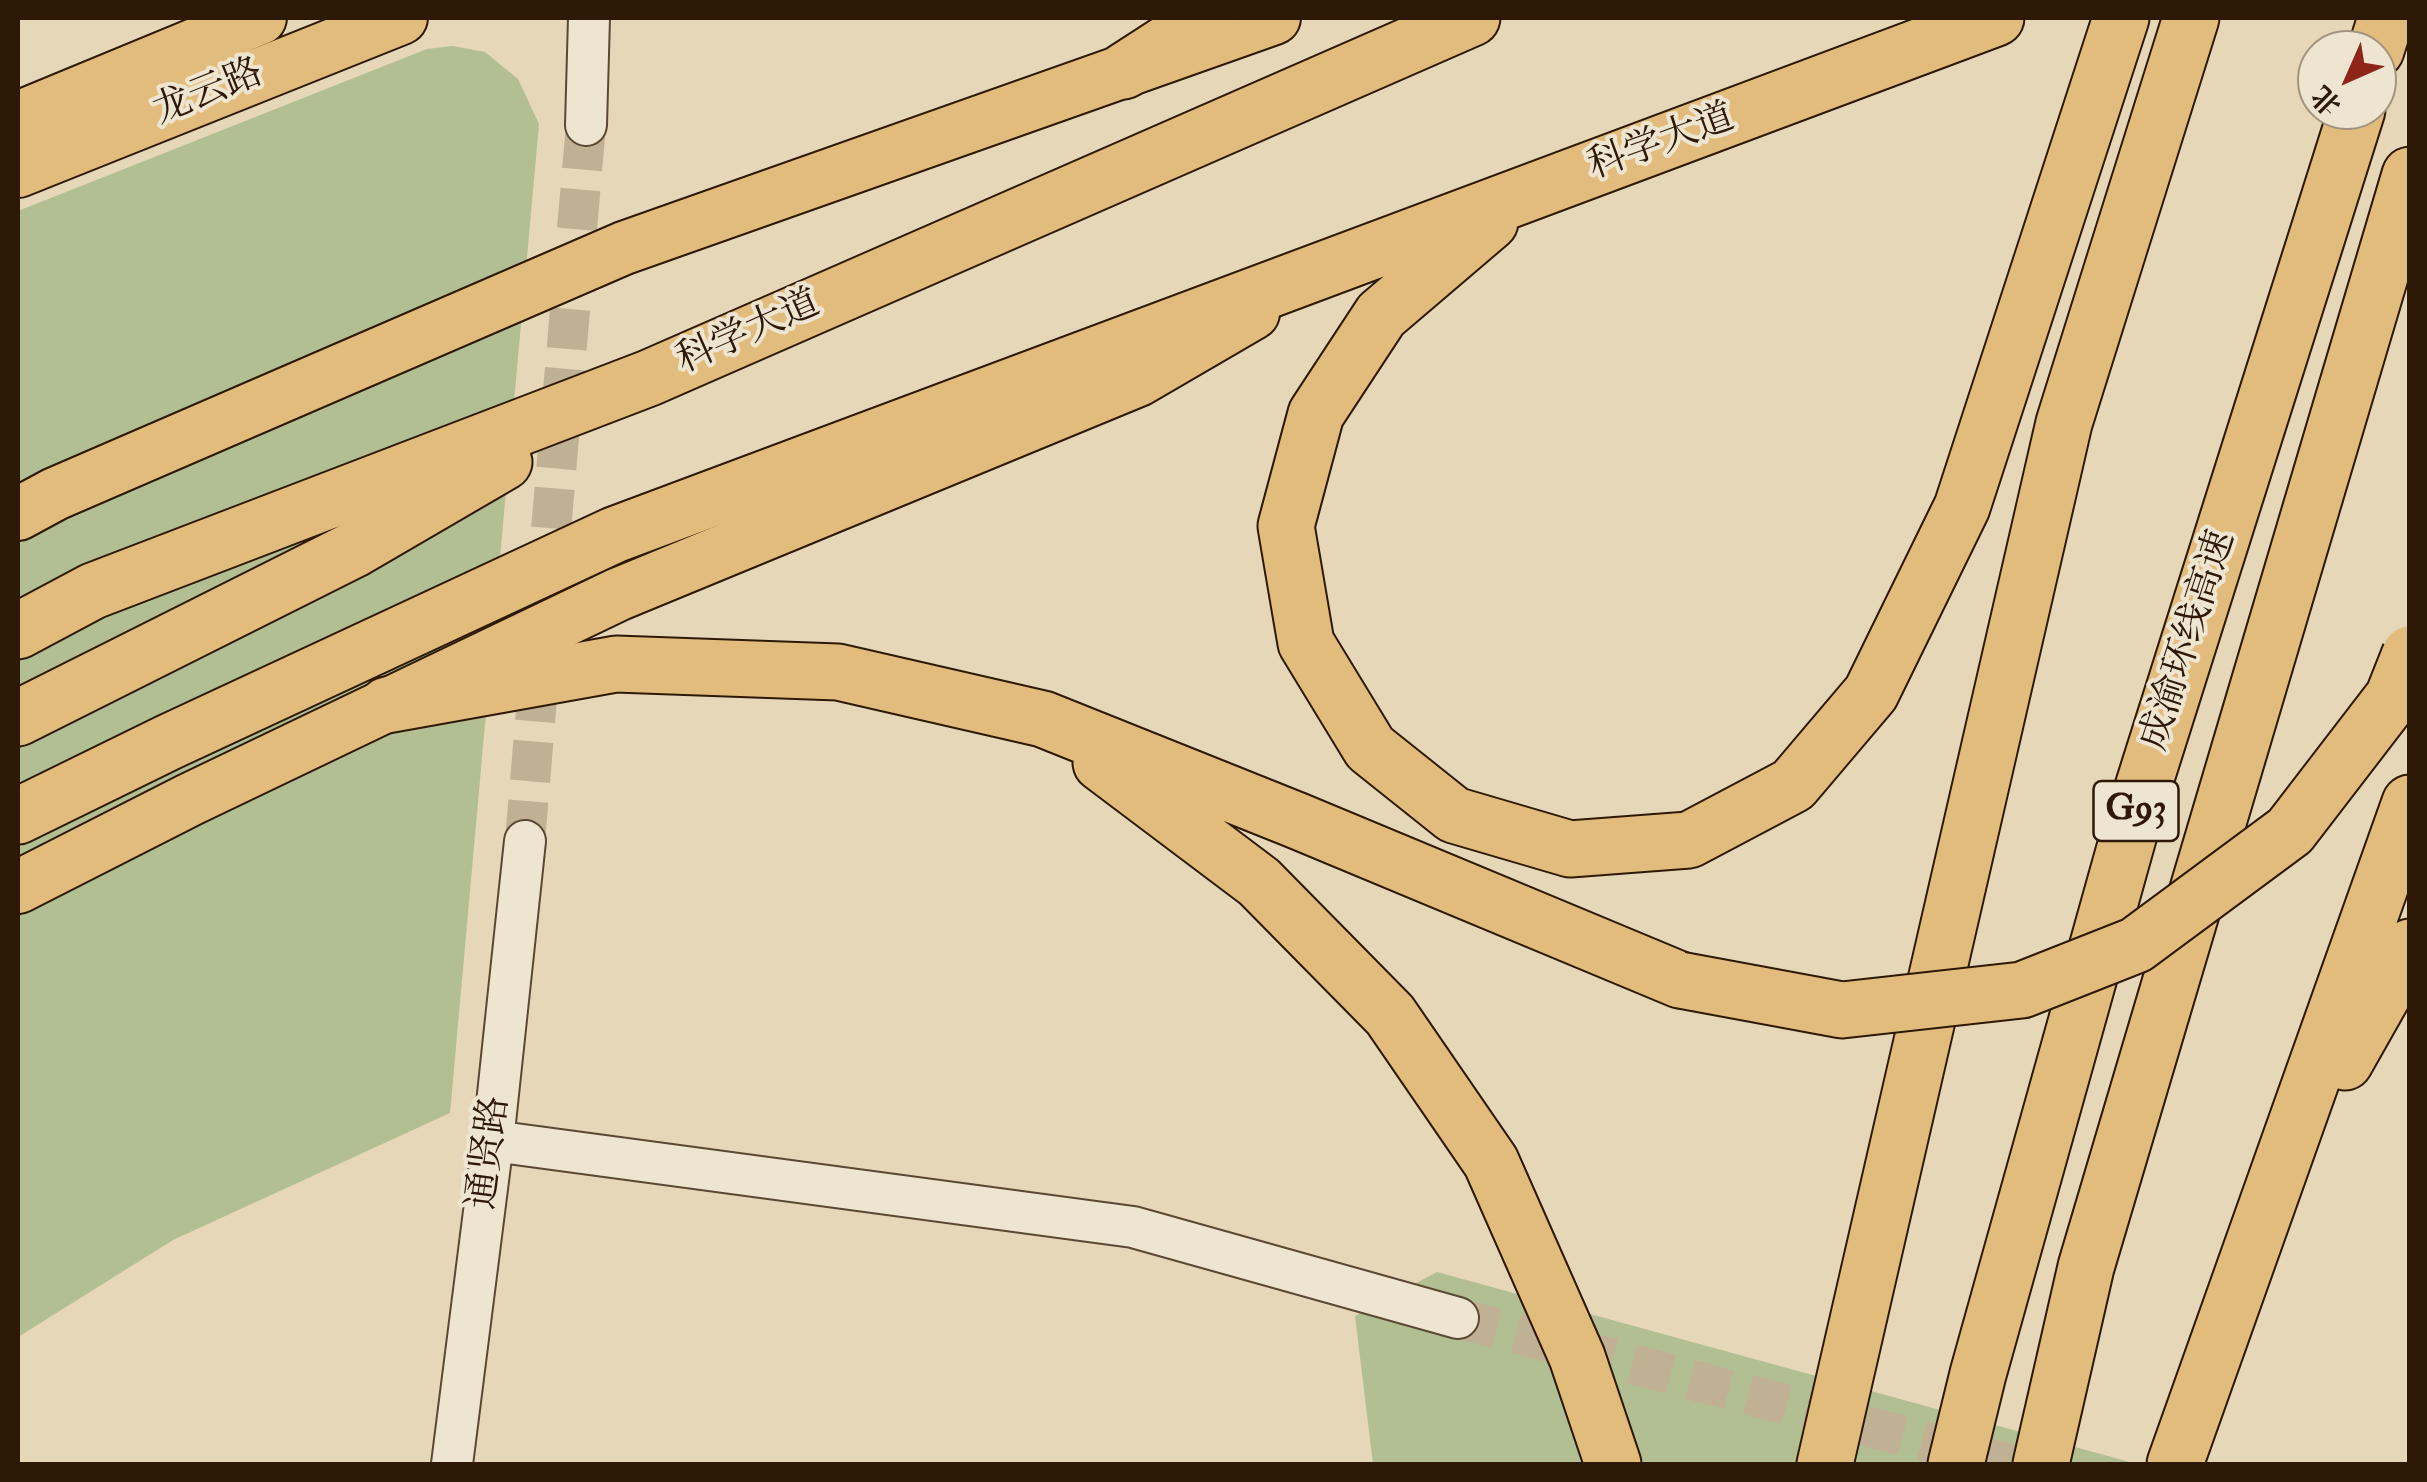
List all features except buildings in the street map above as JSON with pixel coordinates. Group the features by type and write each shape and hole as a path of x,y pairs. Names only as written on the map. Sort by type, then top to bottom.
{"highway":[{"path":"1124,71 1206,18"},
{"name":"科学大道","path":"18,631 93,592 649,378 1472,18"},
{"name":"科学大道","path":"18,816 614,535 1996,18"},
{"path":"1519,197 1381,316 1316,414 1286,526 1306,643 1370,748 1454,815 1570,849 1689,840 1793,786 1872,693 1962,507 2121,18"},
{"path":"1825,1464 2064,423 2192,18"},
{"name":"成渝环线高速","path":"1956,1464 2134,816 2351,130"},
{"name":"成渝环线高速","path":"2041,1464 2086,1267 2410,175"},
{"path":"18,718 353,550 649,378"},
{"path":"387,705 616,664 838,672 1042,719 1680,980 1842,1010 2022,990 2136,944 2290,831 2393,697 2410,654"},
{"path":"1042,719 1258,882 1390,1015 1492,1162 1576,1356 1612,1464"},
{"path":"2176,1464 2410,803"},
{"path":"2269,1200 2410,946"}],"main road":[{"name":"龙云路","path":"18,118 260,18"},
{"name":"龙云路","path":"18,171 401,18"},
{"path":"18,514 55,494 624,248 1274,18"},
{"name":"科学大道","path":"18,887 619,594 1138,380 1328,269"}],"street":[{"path":"586,125 589,18"},
{"name":"通贤路","path":"452,1464 525,841"},
{"path":"492,1142 1133,1227 1458,1318"}],"green space":[{"path":"453,46 485,52 518,79 539,124 450,1113 173,1240 18,1337 18,211 427,49"},
{"path":"1437,1272 2137,1464 1373,1464 1355,1316"}],"tunnel":[{"path":"546,588 586,125"},
{"path":"525,841 541,651"},
{"path":"1458,1318 2010,1464"}]}
